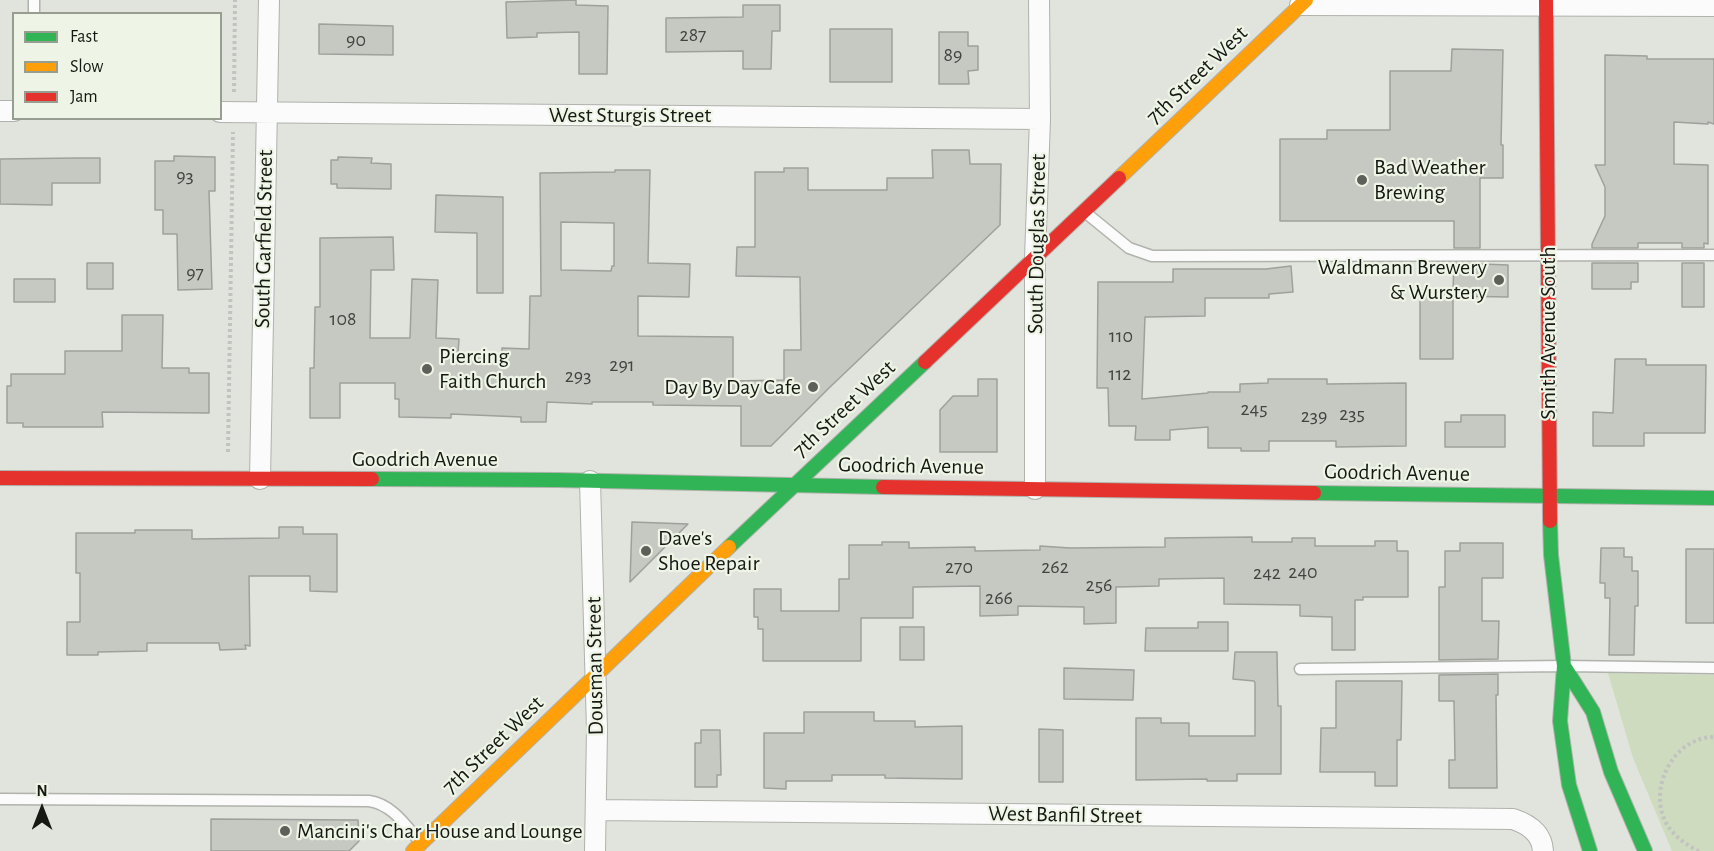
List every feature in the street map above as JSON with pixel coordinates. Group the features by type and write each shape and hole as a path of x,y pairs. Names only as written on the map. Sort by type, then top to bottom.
{"main road":[{"name":"7th Street West","path":"418,847 793,486 1303,3"},
{"name":"Smith Avenue South","path":"1546,3 1551,555 1564,666 1560,722 1569,785 1590,851"},
{"name":"Goodrich Avenue","path":"0,478 590,481 793,486 1714,498"},
{"name":"Smith Avenue South","path":"1564,666 1593,712 1611,772 1645,851"}],"street":[{"name":"South Garfield Street","path":"260,479 269,0"},
{"name":"South Douglas Street","path":"1035,489 1035,258 1040,119 1039,0"},
{"path":"1303,3 1714,6"},
{"name":"West Sturgis Street","path":"227,112 1040,119"},
{"name":"Dousman Street","path":"590,481 597,730 595,851"},
{"name":"West Banfil Street","path":"596,810 1513,819 1523,823 1539,836 1543,851"}],"lane":[{"path":"1084,212 1129,248 1152,256 1714,255"},
{"path":"1300,669 1564,666 1714,668"},
{"path":"0,799 369,801 377,802 395,813 418,847"}],"path":[{"path":"227,479 227,112 235,0"},
{"path":"1700,851 1686,845 1672,832 1663,817 1660,796 1663,776 1673,758 1689,744 1714,737"}],"green space":[{"path":"1608,673 1714,675 1714,851 1672,851 1633,758"}],"building":[{"path":"576,0 576,5 608,6 607,74 579,74 579,32 537,33 537,37 507,38 506,2"},
{"path":"743,5 780,5 780,31 772,31 771,69 743,69 743,51 666,52 666,18 743,17"},
{"path":"319,24 393,26 393,55 319,54"},
{"path":"830,29 892,29 892,82 830,82"},
{"path":"939,32 968,32 968,46 978,46 978,70 968,71 969,84 939,84"},
{"name":"Bad Weather Brewing","path":"1452,49 1503,50 1501,145 1503,145 1503,178 1480,178 1480,248 1454,248 1454,221 1280,221 1280,139 1327,139 1327,130 1390,130 1390,71 1451,71"},
{"path":"1605,55 1647,56 1647,59 1714,59 1714,124 1674,122 1674,164 1708,165 1708,244 1704,243 1704,248 1682,248 1682,243 1638,243 1638,248 1592,248 1605,216 1605,187 1595,165 1605,165"},
{"path":"932,150 969,150 970,164 1001,164 1000,225 771,446 741,446 741,406 653,405 653,402 592,402 592,404 547,402 546,422 521,422 521,417 451,414 451,418 399,417 399,399 395,399 395,383 340,383 340,418 310,418 310,368 314,368 315,307 320,307 320,238 393,237 394,270 371,270 370,338 410,338 412,279 438,280 436,338 459,339 458,354 502,355 502,348 529,349 530,296 541,296 540,173 650,170 648,263 690,264 689,297 638,296 638,336 733,337 733,381 784,380 784,350 801,350 800,277 736,276 737,247 755,247 755,172 784,172 784,168 808,168 808,190 887,190 887,178 933,178","holes":["561,222 614,223 614,266 611,271 561,270"]},
{"path":"174,156 215,157 215,191 209,191 212,289 178,290 177,234 163,234 163,210 155,210 155,161 174,161"},
{"path":"338,157 372,158 371,163 391,164 391,189 337,188 337,184 331,184 331,160 338,160"},
{"path":"100,158 100,183 52,183 52,205 0,204 0,159"},
{"path":"436,195 503,197 503,293 477,293 477,233 435,232"},
{"path":"87,263 113,263 113,289 87,289"},
{"path":"1454,263 1508,265 1508,297 1453,296 1453,359 1420,359 1420,290 1453,290"},
{"path":"1592,263 1638,263 1638,282 1631,282 1631,289 1592,289"},
{"path":"1682,263 1704,263 1704,307 1682,307"},
{"path":"1291,266 1293,292 1269,294 1269,298 1205,298 1205,316 1145,317 1142,399 1208,392 1240,392 1240,384 1268,383 1268,379 1327,379 1327,384 1406,383 1406,446 1336,447 1336,441 1269,441 1269,451 1241,451 1241,448 1208,448 1208,427 1170,430 1170,440 1135,440 1136,426 1109,426 1108,388 1097,388 1098,282 1173,282 1173,269 1266,269"},
{"path":"14,279 55,279 55,302 14,302"},
{"path":"122,315 163,315 162,368 189,368 189,373 209,373 209,413 102,412 103,427 23,427 23,423 7,423 7,386 11,386 11,374 65,374 65,351 122,351"},
{"path":"1615,359 1646,359 1646,365 1706,365 1705,433 1644,433 1644,446 1593,446 1593,412 1613,413"},
{"path":"978,379 997,379 997,452 940,452 940,410 953,396 978,396"},
{"path":"1461,415 1505,415 1505,447 1445,447 1445,422 1461,422"},
{"name":"Dave's Shoe Repair","path":"632,522 688,524 630,582"},
{"path":"279,527 303,527 303,534 337,534 337,592 310,591 310,576 249,576 250,646 245,645 246,649 220,650 219,643 147,643 147,651 67,655 67,622 80,622 80,573 76,573 76,533 192,530 192,539 279,538"},
{"path":"1252,537 1252,542 1292,542 1292,538 1315,538 1315,546 1375,546 1375,541 1397,541 1397,551 1408,551 1408,597 1363,597 1363,600 1355,600 1355,650 1332,650 1332,617 1300,616 1300,605 1224,604 1224,578 1159,579 1159,586 1116,587 1116,623 1084,624 1084,607 1018,606 1018,615 980,616 980,586 913,587 913,618 861,618 861,661 763,661 763,629 758,629 758,617 754,617 754,589 781,589 781,611 839,611 839,579 849,579 849,545 909,542 909,548 975,547 975,551 1040,550 1040,546 1165,547 1165,538"},
{"path":"1460,543 1503,543 1503,578 1482,578 1482,621 1499,621 1498,659 1439,660 1439,587 1445,587 1445,551 1460,551"},
{"path":"1601,548 1624,548 1624,557 1632,557 1632,571 1638,571 1634,655 1609,655 1610,598 1605,598 1605,583 1600,583"},
{"path":"1686,549 1714,549 1714,623 1686,623"},
{"path":"1198,622 1228,622 1228,651 1145,651 1146,628 1198,628"},
{"path":"900,627 924,627 924,660 900,660"},
{"path":"1235,652 1277,652 1278,706 1281,706 1281,774 1237,774 1237,781 1136,780 1136,718 1161,718 1161,723 1189,723 1189,736 1255,736 1255,683 1233,679"},
{"path":"1064,668 1134,670 1133,700 1064,699"},
{"path":"1498,674 1498,695 1496,695 1497,788 1449,788 1449,760 1455,760 1454,701 1439,701 1439,675"},
{"path":"1336,681 1402,681 1401,740 1397,740 1397,786 1375,786 1375,772 1320,772 1321,728 1336,728"},
{"path":"804,712 874,712 874,721 915,721 915,727 962,726 962,779 832,775 832,781 786,781 786,789 764,788 764,733 804,733"},
{"path":"1039,729 1063,730 1063,782 1039,782"},
{"path":"701,730 720,730 721,775 717,775 717,787 695,787 695,743 701,743"},
{"name":"Mancini's Char House and Lounge","path":"211,819 358,820 359,841 349,851 211,851"}],"traffic: fast":[{"path":"729,547 925,362"},
{"path":"372,479 557,480 883,487"},
{"path":"1314,493 1714,498"},
{"path":"1550,521 1551,555 1564,666 1560,721 1569,785 1590,851"},
{"path":"1564,666 1593,712 1611,772 1645,851"}],"traffic: slow":[{"path":"1119,178 1306,0"},
{"path":"413,851 729,547"}],"traffic: jam":[{"path":"1546,0 1550,521"},
{"path":"925,362 1119,178"},
{"path":"0,478 372,479"},
{"path":"883,487 1314,493"}],"place":[{"name":"Bad Weather Brewing","path":"1362,180"},
{"name":"Waldmann Brewery & Wurstery","path":"1499,280"},
{"name":"Piercing Faith Church","path":"427,369"},
{"name":"Day By Day Cafe","path":"813,387"},
{"name":"Dave's Shoe Repair","path":"646,551"},
{"name":"Mancini's Char House and Lounge","path":"285,831"}]}
